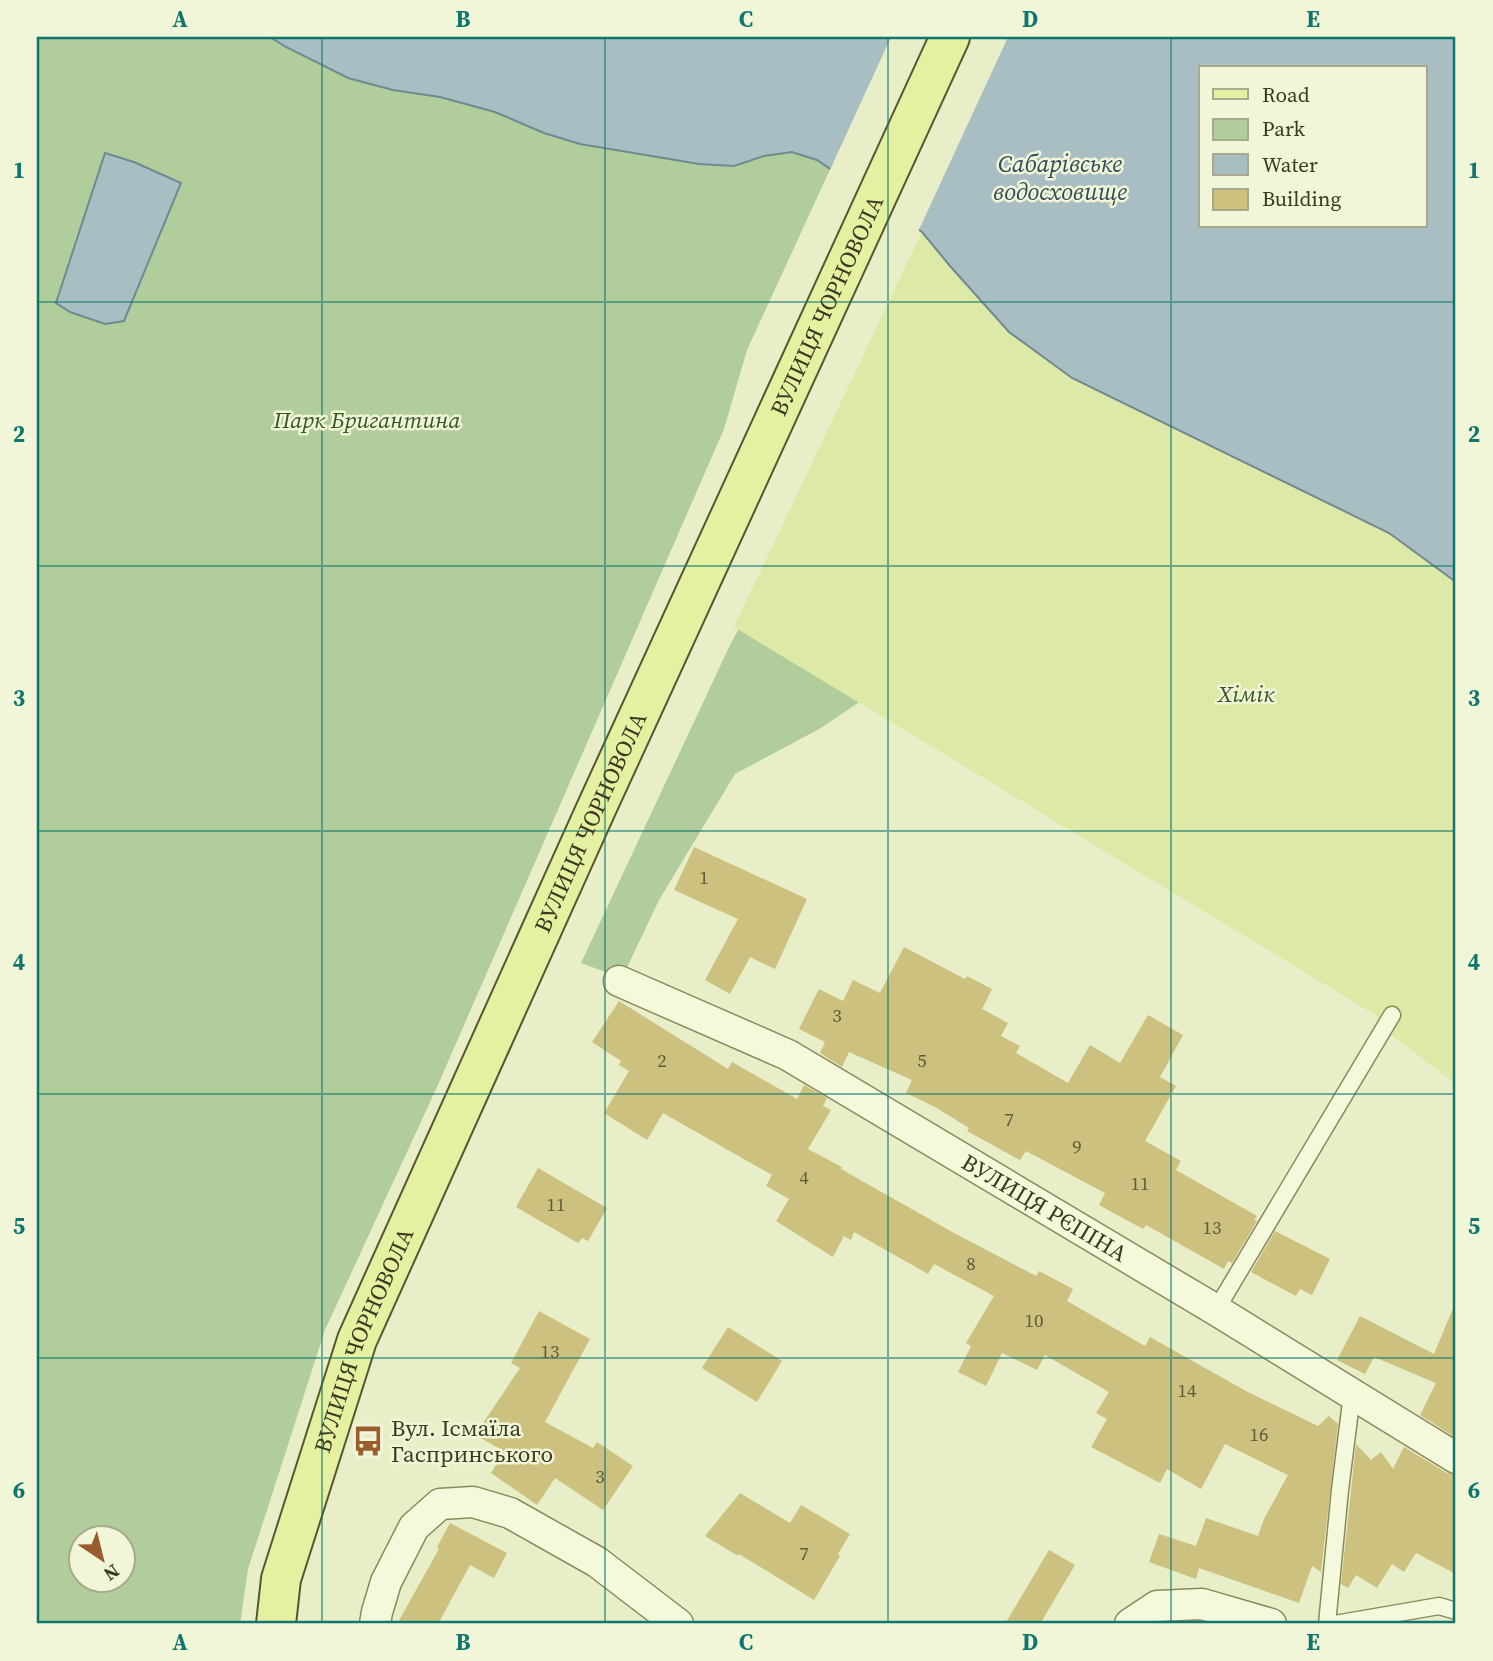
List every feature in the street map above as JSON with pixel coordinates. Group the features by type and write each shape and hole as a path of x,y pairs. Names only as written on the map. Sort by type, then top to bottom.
{"main road":[{"name":"ВУЛИЦЯ ЧОРНОВОЛА","path":"276,1624 281,1579 357,1340 596,809 950,37"}],"street":[{"name":"ВУЛИЦЯ РЄПІНА","path":"619,981 788,1055 1216,1310 1456,1458"},
{"path":"375,1624 386,1582 414,1527 440,1504 473,1502 510,1513 597,1562 678,1624"},
{"path":"1130,1624 1157,1606 1202,1604 1271,1624"}],"lane":[{"path":"1216,1310 1392,1015"},
{"path":"1327,1624 1352,1394"},
{"path":"1335,1624 1439,1606 1456,1611"}],"green space":[{"name":"Парк Бригантина","path":"37,37 891,37 747,350 724,429 437,1087 325,1330 248,1569 240,1624 37,1624"},
{"path":"799,517 877,690 821,728 735,774 659,900 622,978 581,963 731,643"}],"sand":[{"name":"Хімік","path":"922,232 1009,332 1072,378 1389,533 1456,582 1456,1084 1391,1035 1377,1016 734,627"}],"water":[{"name":"Сабарівське водосховище","path":"270,37 1456,37 1456,582 1389,533 1072,378 1009,332 922,232 817,160 792,152 764,156 734,166 699,164 580,144 544,133 495,112 440,97 393,90 348,78"},
{"path":"105,153 134,162 181,183 124,321 105,324 70,312 56,303"}],"pier":[{"path":"891,37 1008,37 917,234 829,172"}],"building":[{"path":"694,847 807,899 775,969 750,957 730,994 705,980 738,919 674,890"},
{"path":"904,947 965,979 967,976 992,989 982,1009 1008,1023 1001,1036 1020,1046 1016,1053 1068,1083 1090,1045 1120,1063 1148,1015 1183,1035 1160,1077 1176,1086 1145,1141 1181,1161 1176,1170 1257,1216 1254,1220 1257,1221 1232,1263 1228,1261 1224,1269 1146,1225 1143,1229 1099,1205 1105,1193 1026,1151 1020,1160 967,1131 969,1128 906,1093 912,1080 849,1052 842,1067 820,1053 825,1042 799,1029 819,989 843,1001 853,980 880,993"},
{"path":"619,1001 728,1069 732,1062 797,1099 804,1085 827,1098 823,1106 831,1110 808,1149 842,1167 841,1169 1036,1276 1039,1271 1073,1289 1067,1301 1145,1346 1150,1337 1246,1391 1318,1426 1329,1416 1338,1424 1321,1572 1312,1566 1299,1603 1199,1568 1196,1579 1149,1562 1159,1534 1196,1546 1206,1518 1258,1536 1264,1519 1288,1475 1225,1444 1201,1489 1167,1469 1160,1483 1091,1447 1107,1419 1096,1413 1109,1392 1045,1355 1037,1370 1002,1353 986,1386 958,1372 971,1346 966,1343 994,1296 934,1264 928,1274 854,1232 851,1240 844,1236 833,1257 776,1221 789,1199 766,1186 772,1175 663,1113 647,1140 604,1113 629,1071 619,1065 621,1061 592,1042"},
{"path":"538,1168 607,1208 588,1241 582,1238 578,1243 516,1207"},
{"path":"1275,1231 1330,1259 1312,1295 1300,1289 1296,1296 1251,1272"},
{"path":"1456,1301 1456,1438 1420,1415 1436,1383 1374,1357 1365,1374 1337,1360 1360,1316 1434,1354"},
{"path":"539,1311 590,1339 545,1422 593,1448 597,1442 633,1466 603,1510 555,1478 537,1505 491,1473 504,1451 475,1435 520,1368 511,1363"},
{"path":"728,1327 782,1361 757,1402 702,1368"},
{"path":"1356,1444 1371,1460 1381,1452 1393,1469 1404,1447 1447,1473 1456,1475 1456,1574 1416,1553 1404,1572 1392,1564 1377,1588 1356,1575 1348,1588 1341,1584"},
{"path":"740,1493 790,1523 801,1505 850,1534 814,1600 705,1536"},
{"path":"450,1523 507,1553 494,1578 470,1565 438,1624 397,1624 439,1549 437,1547"},
{"path":"1049,1550 1075,1565 1040,1624 1005,1624"}],"place":[{"name":"Вул. Ісмаїла Гаспринського","path":"368,1441"}]}
